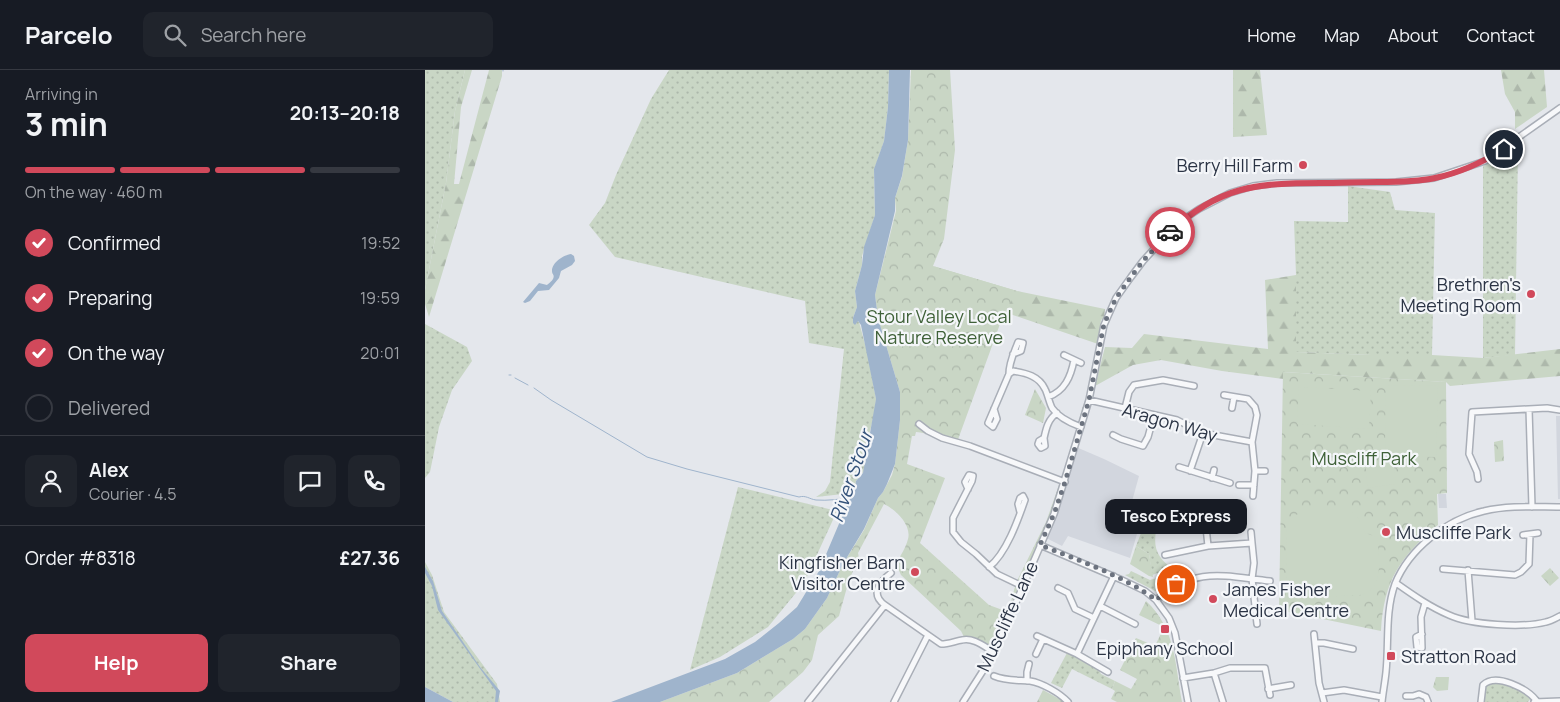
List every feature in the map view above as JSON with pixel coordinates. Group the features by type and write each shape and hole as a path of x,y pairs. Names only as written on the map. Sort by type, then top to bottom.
{"street":[{"name":"Muscliffe Lane","path":"963,702 994,652 1054,514 1089,400 1104,324 1116,298 1150,253 1176,226 1199,209 1236,191 1267,184 1396,182 1434,178 1485,161 1560,108"},
{"path":"994,409 1009,374 1013,354"},
{"path":"1064,355 1081,363"},
{"path":"1048,397 1055,395 1063,388 1074,360"},
{"path":"1009,374 1013,372 1025,373 1038,379 1052,408 1066,421 1081,427"},
{"path":"1125,408 1129,392 1134,385 1163,380 1194,386"},
{"path":"1224,395 1247,400 1255,408 1257,415 1252,442 1255,471 1253,496"},
{"path":"1232,408 1234,397"},
{"name":"Aragon Way","path":"1089,400 1177,420 1203,433 1252,442"},
{"path":"1477,479 1477,472 1469,454 1470,412 1547,408 1560,410"},
{"path":"1529,409 1532,507"},
{"path":"1044,438 1048,424 1057,413"},
{"path":"1113,435 1144,448 1154,415"},
{"path":"919,424 928,432 942,438 970,446 1065,482"},
{"path":"1190,471 1203,433"},
{"path":"1179,467 1230,483"},
{"path":"1212,478 1215,470"},
{"path":"1255,471 1265,471"},
{"path":"1239,485 1254,485"},
{"path":"968,489 953,518 953,532 961,542 997,574 1022,586"},
{"path":"1154,505 1203,522 1207,528 1208,546"},
{"path":"1322,693 1345,690 1382,699 1386,671 1389,616 1396,583 1417,550 1432,537 1459,519 1485,510 1560,507"},
{"path":"989,567 1001,555 1021,512"},
{"path":"1251,532 1254,563 1251,579 1257,624"},
{"path":"1523,535 1537,533"},
{"path":"1443,569 1515,575 1529,564 1529,534"},
{"path":"1165,555 1208,546 1252,544"},
{"path":"1040,545 1145,591 1156,600 1169,618 1175,633 1188,702"},
{"path":"1468,570 1472,621"},
{"path":"891,573 880,583 877,591 879,601 941,644 965,639 994,652"},
{"path":"1156,600 1180,582 1197,577 1219,575 1270,581"},
{"path":"1077,654 1113,576"},
{"path":"1396,583 1425,603 1451,616 1472,621 1522,625 1547,622 1559,618"},
{"path":"1058,588 1068,594 1075,609 1094,618"},
{"path":"1422,634 1421,617 1425,603"},
{"path":"808,702 885,605"},
{"path":"1100,606 1135,624"},
{"path":"1314,634 1323,702"},
{"path":"894,702 928,636"},
{"path":"1037,636 1077,654 1108,672"},
{"path":"1036,654 1043,639"},
{"path":"1315,643 1353,649"},
{"path":"1027,681 1029,664"},
{"path":"1183,678 1214,673 1230,668 1265,668 1270,695"},
{"path":"1214,673 1223,702"},
{"path":"994,676 1004,680 1032,681 1056,692 1068,702"},
{"path":"1481,702 1483,685 1490,681 1506,682 1532,695 1535,701 1560,701"},
{"path":"1268,689 1291,685"},
{"path":"1406,696 1419,694 1427,697 1428,702"}],"shaded area":[{"path":"1556,416 1560,416 1560,499 1558,499"},
{"path":"1076,447 1139,476 1126,523 1139,527 1130,558 1068,536 1062,546 1044,537"},
{"path":"1438,494 1446,494 1447,508 1439,508"}],"green space":[{"path":"425,70 465,70 455,111 446,183 425,290"},
{"path":"465,70 472,70 461,107 454,184 459,184 489,70 502,70 502,76 429,317 425,304 425,290 446,183 455,111"},
{"path":"669,70 889,70 888,107 884,141 874,170 875,215 862,256 862,265 855,291 857,307 853,318 859,322 868,355 876,399 875,411 868,439 864,471 856,481 855,489 852,493 816,497 825,491 830,482 844,349 809,343 805,301 615,257 589,225 605,203 651,99"},
{"name":"Stour Valley Local Nature Reserve","path":"911,70 950,70 955,150 944,239 933,266 1017,291 1004,313 956,445 920,432 916,432 915,436 912,436 907,464 945,478 920,543 989,605 1008,612 991,650 965,639 961,631 901,575 897,562 909,534 902,518 884,504 858,553 859,558 849,580 839,616 818,635 812,660 803,672 769,702 660,702 737,673 793,639 805,629 827,598 843,564 864,530 878,498 892,475 900,420 900,392 878,318 875,295 896,211 895,198 902,177 908,140"},
{"path":"1233,70 1260,70 1267,135 1233,137"},
{"path":"1501,70 1544,70 1547,107 1515,129 1515,112 1505,94"},
{"path":"1518,147 1515,355 1483,358 1483,166"},
{"path":"1348,186 1390,192 1395,210 1435,213 1432,355 1295,352 1296,275 1294,221 1348,222"},
{"path":"933,266 1017,291 1105,309 1104,318 1101,320 1098,344 1004,312 1009,304"},
{"path":"1296,275 1296,352 1483,358 1560,349 1560,376 1450,386 1446,382 1284,372 1283,379 1161,360 1133,365 1095,386 1105,347 1132,348 1144,334 1268,349 1265,280"},
{"path":"425,324 467,347 472,361 452,390 439,427 430,472 425,478"},
{"name":"Muscliff Park","path":"1283,372 1446,382 1447,493 1437,494 1438,525 1413,548 1396,571 1390,583 1381,631 1279,610"},
{"path":"1093,380 1065,482 994,652 991,650 1008,612 1016,583 1046,522"},
{"path":"1386,385 1438,386 1436,457 1385,456"},
{"path":"1299,387 1371,391 1369,429 1297,424"},
{"path":"1035,389 1046,408 1043,423 1025,415"},
{"path":"1503,440 1504,461 1495,462 1494,442"},
{"path":"1393,459 1396,484 1368,488 1365,462"},
{"path":"738,487 837,511 804,583 768,627 720,657 690,670"},
{"path":"1304,511 1350,511 1358,518 1365,533 1377,537 1379,571 1377,579 1368,592 1360,595 1317,596 1297,591 1290,585 1286,576 1287,527 1293,517"},
{"path":"1151,517 1159,518 1155,535 1156,549 1163,560 1176,571 1170,569 1152,575 1149,554 1136,546 1143,528 1147,527"},
{"path":"1136,546 1149,554 1153,577 1130,564"},
{"path":"425,562 432,575 444,612 497,684 500,702 453,702 425,687"},
{"path":"1550,568 1559,578 1550,586 1541,576"},
{"path":"1131,571 1150,580 1164,576 1174,581 1164,588 1155,591 1125,575"},
{"path":"1146,601 1156,612 1169,635 1182,702 1117,702 1111,699 1115,691 1112,689 1115,681 1131,689 1137,679 1120,670 1136,638 1155,646 1164,627 1139,615"},
{"path":"1068,651 1096,665 1101,674 1115,681 1112,689 1072,669 1062,688 1051,683"},
{"path":"1436,677 1449,677 1448,690 1437,691 1433,687"},
{"path":"1489,683 1506,683 1531,696 1531,698 1528,702 1484,702 1484,688"},
{"path":"1043,690 1065,702 1037,702"}],"water":[{"path":"889,70 910,70 908,140 902,176 895,198 895,211 875,295 878,318 900,392 900,420 895,464 887,484 878,498 864,529 843,564 827,598 805,629 793,639 737,673 660,702 611,702 725,659 755,642 797,607 819,571 855,489 856,481 863,473 876,399 861,325 858,321 855,325 853,318 857,307 855,291 862,265 864,247 875,215 874,169 884,141 888,107"},
{"path":"571,254 574,256 575,261 572,265 561,271 559,278 549,290 538,291 530,301 523,302 539,283 547,285 551,282 554,277 552,271 556,262 562,257"},
{"path":"425,567 433,581 442,611 480,667 500,691 498,702 495,702 496,691 438,610 432,586 425,573"},
{"path":"425,687 453,702 425,702"}],"waterway":[{"path":"515,378 528,385"},
{"name":"River Stour","path":"534,388 647,457 799,497 804,496 814,500 850,498"}],"way so far":[{"path":"1170,232 1131,277 1116,298 1104,324 1089,400 1065,482 1054,514 1040,545 1072,557 1122,580 1145,591 1156,600 1176,584"}],"place":[{"name":"Berry Hill Farm","path":"1303,165"},
{"name":"Brethren's Meeting Room","path":"1531,294"},
{"name":"Muscliffe Park","path":"1386,532"},
{"name":"Kingfisher Barn Visitor Centre","path":"915,572"},
{"name":"Tesco Express","path":"1176,584"},
{"name":"James Fisher Medical Centre","path":"1213,599"},
{"name":"Epiphany School","path":"1165,629"},
{"name":"Stratton Road","path":"1391,656"}],"route":[{"path":"1170,232 1199,209 1230,193 1246,188 1277,183 1396,182 1434,178 1485,161 1504,149"}]}
